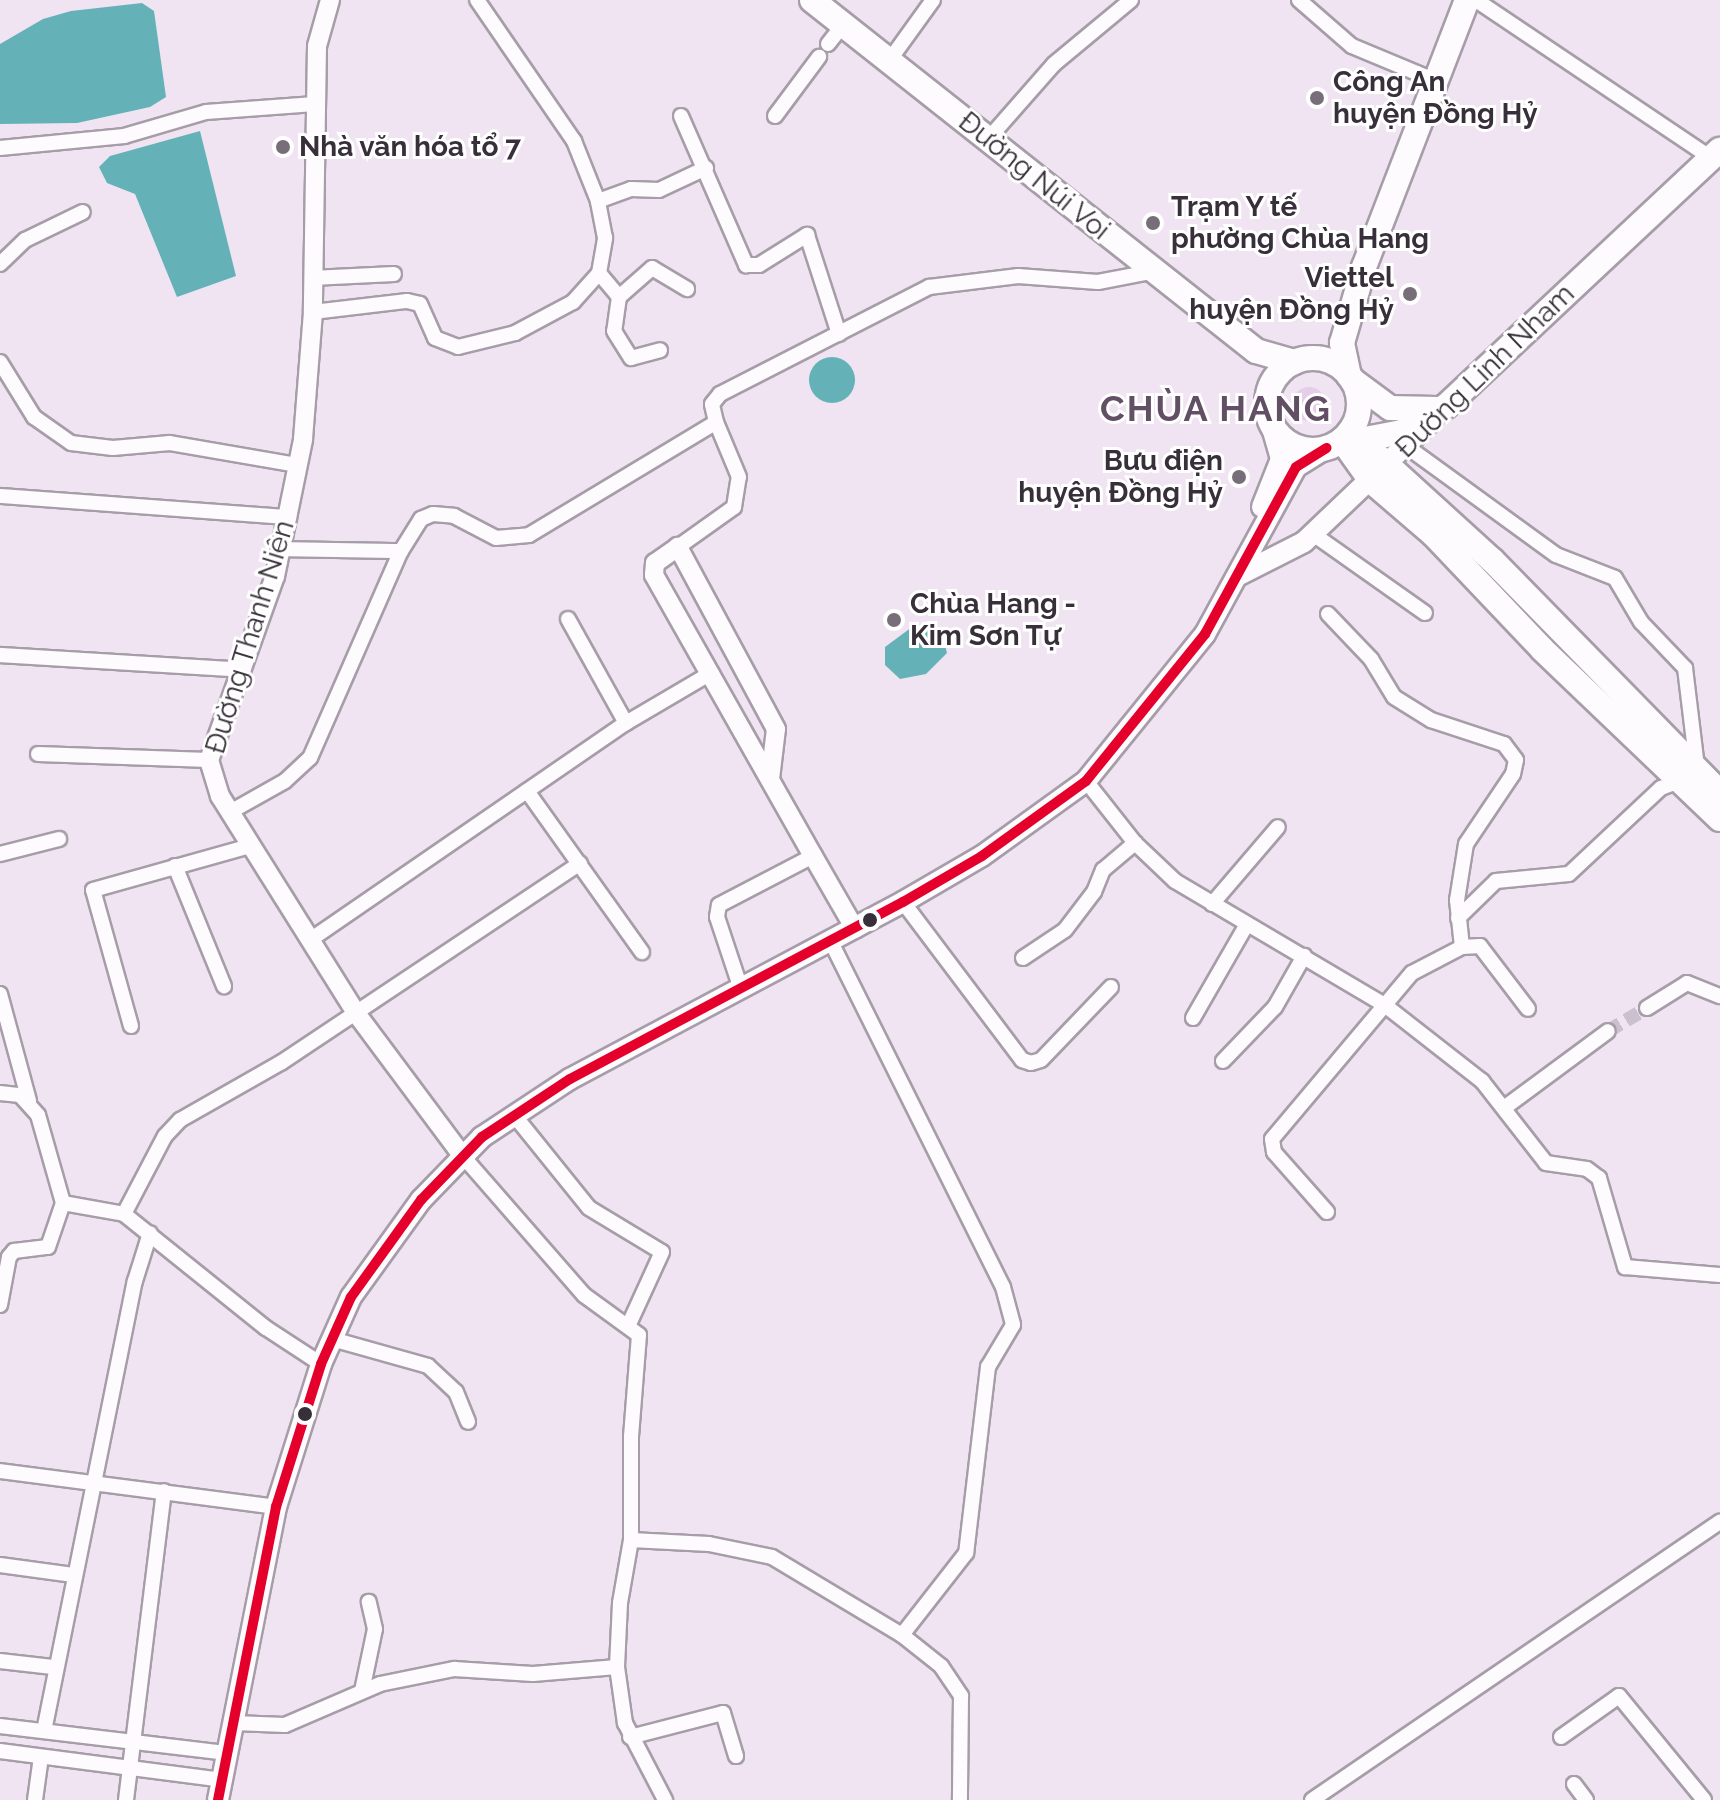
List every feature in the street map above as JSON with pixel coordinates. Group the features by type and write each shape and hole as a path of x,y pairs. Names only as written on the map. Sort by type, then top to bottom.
{"main road":[{"name":"Đường Núi Voi","path":"812,0 836,35 889,61 989,138 1151,272 1256,351 1296,362"},
{"path":"220,1790 276,1507 321,1364 351,1297 381,1253 461,1154 514,1115 740,986 831,942 982,856 1086,781 1171,682 1239,575 1264,519 1275,509 1296,467 1344,441 1359,406 1342,343 1364,267 1467,0"},
{"name":"Đường Linh Nham","path":"1239,575 1289,553 1313,534 1715,154"},
{"path":"1364,267 1348,289 1329,338 1275,378 1268,408 1276,431 1295,446 1344,441 1402,432 1446,406"},
{"path":"1256,351 1266,374 1268,408 1281,459 1263,505 1264,519"},
{"path":"1296,362 1326,360 1390,408 1421,411 1446,406"},
{"path":"1344,441 1379,473 1492,560 1688,775 1720,819"},
{"path":"1688,775 1720,793"}],"street":[{"name":"Đường Thanh Niên","path":"330,0 317,46 313,312 298,465 283,549 244,670 209,760 230,812 356,1013 461,1154"},
{"path":"313,312 407,301 420,304 435,338 458,347 515,333 573,302 599,273 605,238 598,201 574,141 477,0"},
{"path":"889,61 933,0"},
{"path":"989,138 1054,64 1131,0"},
{"path":"1299,0 1352,46 1436,81"},
{"path":"1476,0 1715,154"},
{"path":"775,116 819,57"},
{"path":"0,148 124,136 206,112 315,104"},
{"path":"681,116 746,265 759,265 800,237 813,241 839,334"},
{"path":"598,201 631,189 659,190 706,168"},
{"path":"0,264 25,240 83,212"},
{"path":"660,350 631,358 614,331 619,297 652,268 687,289"},
{"path":"855,929 654,575 655,563 734,507 739,477 716,422 712,404 720,394 929,287 970,279 1098,282 1151,272"},
{"path":"599,273 619,297"},
{"path":"312,278 394,274"},
{"path":"0,362 34,417 71,443 113,448 170,443 298,465"},
{"path":"230,812 285,781 310,758 401,551 421,519 433,514 454,516 496,538 529,535 716,422"},
{"path":"1406,446 1556,555 1615,578 1641,622 1685,668 1688,775 1661,788 1569,874 1496,881 1458,918"},
{"path":"0,496 289,517"},
{"path":"1313,534 1425,613"},
{"path":"678,547 776,729 770,779"},
{"path":"283,549 401,551"},
{"path":"1328,614 1371,659 1394,697 1431,720 1504,744 1516,760 1513,774 1466,844 1458,918 1462,947"},
{"path":"568,619 626,723"},
{"path":"0,655 244,670"},
{"path":"310,940 626,723 711,673"},
{"path":"38,754 209,760"},
{"path":"1086,781 1135,843 1175,881 1386,1006 1463,1064 1504,1108 1546,1163 1587,1169 1599,1178 1625,1267 1720,1275"},
{"path":"527,791 642,952"},
{"path":"1212,904 1278,827"},
{"path":"0,854 59,839"},
{"path":"1023,958 1065,930 1094,892 1103,870 1135,843"},
{"path":"131,1026 93,890 250,846"},
{"path":"740,986 717,917 719,905 813,856"},
{"path":"124,1214 165,1136 180,1120 356,1013 580,863"},
{"path":"175,866 224,986"},
{"path":"903,902 1022,1060 1031,1063 1041,1060 1111,987"},
{"path":"1193,1018 1247,924"},
{"path":"831,942 996,1273 1013,1325 988,1367 966,1553 902,1635"},
{"path":"1327,1212 1270,1146 1427,961 1462,947 1480,946 1528,1009"},
{"path":"1223,1061 1275,1007 1304,956"},
{"path":"1647,1008 1687,983 1720,996"},
{"path":"0,994 29,1101 63,1203 48,1247 14,1251 9,1257 0,1305"},
{"path":"1504,1108 1608,1031"},
{"path":"0,1093 29,1101"},
{"path":"514,1115 589,1208 662,1252 629,1324"},
{"path":"461,1154 584,1295 629,1324 642,1346 631,1436 631,1540 620,1603 617,1667 630,1737 665,1800"},
{"path":"63,1203 124,1214 266,1328 321,1364"},
{"path":"44,1731 53,1667 135,1281 150,1233"},
{"path":"332,1339 428,1366 456,1392 468,1422"},
{"path":"0,1471 276,1507"},
{"path":"126,1800 164,1491"},
{"path":"1312,1800 1720,1522"},
{"path":"631,1540 709,1544 772,1557 902,1635 941,1666 961,1696 960,1800"},
{"path":"0,1565 73,1575"},
{"path":"362,1691 375,1629 369,1602"},
{"path":"0,1661 53,1667"},
{"path":"234,1723 285,1725 312,1718 362,1691 454,1669 533,1674 617,1667"},
{"path":"1561,1737 1619,1696 1704,1800"},
{"path":"630,1737 723,1713 736,1756"},
{"path":"0,1726 225,1753"},
{"path":"0,1751 130,1768 220,1790"},
{"path":"35,1800 41,1757"},
{"path":"1574,1784 1586,1800"}],"shaded area":[{"path":"1309,387 1321,392 1326,404 1321,416 1309,421 1297,416 1292,404 1297,392"}],"water":[{"path":"142,3 154,11 166,97 150,107 77,123 0,124 0,44 43,19 71,11"},
{"path":"200,131 236,276 177,297 135,194 107,183 99,167 110,156"},
{"path":"832,357 848,364 855,380 848,396 832,403 816,396 809,380 816,364"},
{"path":"912,627 942,633 947,653 926,674 900,679 885,665 885,647"}],"tunnel":[{"path":"1608,1031 1647,1008"}],"transit line":[{"path":"218,1800 276,1507 321,1364 351,1297 421,1200 482,1137 570,1079 903,902 982,856 1086,781 1205,634 1296,467 1327,448"}],"place":[{"name":"Công An huyện Đồng Hỷ","path":"1317,98"},
{"name":"Nhà văn hóa tổ 7","path":"283,147"},
{"name":"Trạm Y tế phường Chùa Hang","path":"1153,223"},
{"name":"Viettel huyện Đồng Hỷ","path":"1410,294"},
{"name":"Bưu điện huyện Đồng Hỷ","path":"1239,477"},
{"name":"Chùa Hang - Kim Sơn Tự","path":"894,620"}],"district":[{"name":"CHÙA HANG","path":"1216,409"}]}
